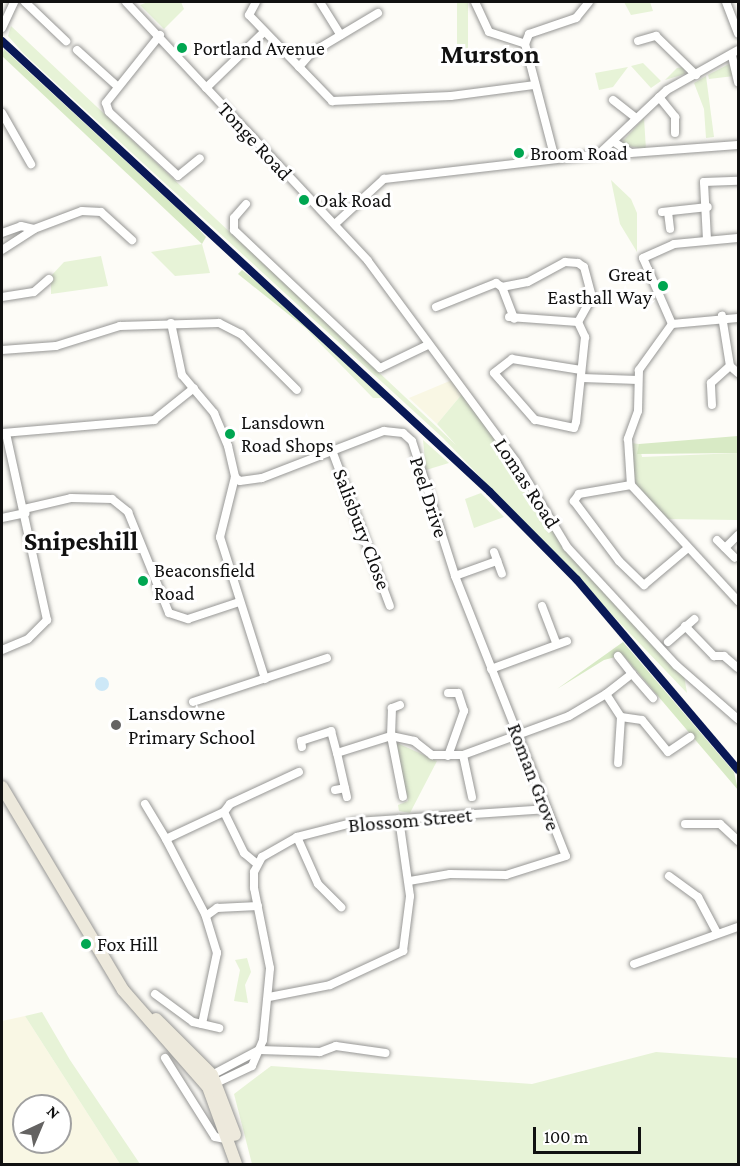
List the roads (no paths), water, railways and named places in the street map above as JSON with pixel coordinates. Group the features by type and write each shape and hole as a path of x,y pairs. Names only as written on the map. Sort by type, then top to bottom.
{"main road":[{"path":"2,787 29,837 123,990 210,1081 243,1164"},
{"path":"232,1138 236,1164"}],"street":[{"path":"3,26 14,2"},
{"path":"25,2 66,41"},
{"name":"Tonge Road","path":"126,2 160,35 206,88 368,261 426,346 446,369"},
{"path":"256,2 249,15 332,101 451,96 535,85"},
{"path":"320,2 341,35"},
{"path":"475,2 489,32 525,44"},
{"path":"555,159 525,44 529,34 576,18 589,2"},
{"path":"726,2 738,34"},
{"path":"298,67 341,35 378,13"},
{"path":"206,88 264,32"},
{"path":"160,35 106,102 109,112 178,177 200,158"},
{"path":"638,41 656,36 696,75"},
{"path":"77,50 117,86"},
{"path":"335,224 384,179 596,154 614,142 659,97 735,53 738,82"},
{"path":"659,97 675,117 675,134"},
{"path":"612,100 636,118"},
{"path":"2,113 31,164"},
{"path":"614,142 631,153 738,145"},
{"path":"707,240 708,207 704,182 738,181"},
{"path":"246,204 234,218 234,230 380,368 426,346"},
{"path":"670,229 665,212 708,207"},
{"path":"2,250 34,229 93,211 132,240"},
{"path":"2,233 21,226 34,229"},
{"path":"672,324 643,258 667,246 738,238"},
{"path":"502,287 541,278 564,262 578,263 584,267 592,297 578,322"},
{"path":"2,297 34,292 49,279"},
{"path":"436,307 496,283 502,287 511,318 578,322"},
{"path":"672,324 700,325 722,316 738,318"},
{"path":"722,316 730,366 738,373"},
{"path":"578,322 585,338 581,374 574,428 535,420 494,373 512,359 581,374 638,380"},
{"path":"2,350 56,346 120,326 171,323 231,328 297,390"},
{"path":"171,323 177,364 218,418 235,477 220,537 265,679"},
{"path":"672,324 641,362 638,380 638,411 628,440 631,485 738,601"},
{"path":"712,405 711,382 730,366"},
{"name":"Lomas Road","path":"446,369 516,462 567,547 676,665 738,719"},
{"path":"2,650 28,639 47,620 24,511 4,433 154,420 194,388"},
{"name":"Peel Drive","path":"235,477 249,481 394,430 412,441 455,576 503,697"},
{"name":"Salisbury Close","path":"333,453 390,606"},
{"path":"631,485 579,494 574,501 619,561 644,585 688,548"},
{"path":"2,518 24,511 106,496 128,512 169,613 188,619 239,602"},
{"path":"725,548 738,535"},
{"path":"717,540 735,558"},
{"path":"455,576 495,556 502,574"},
{"path":"540,611 556,643"},
{"path":"669,642 694,619"},
{"path":"686,627 714,656 724,656 738,668"},
{"path":"491,669 556,643 567,641"},
{"path":"618,656 653,698"},
{"path":"193,702 327,658"},
{"path":"337,753 391,736 414,741 432,755 463,754 569,716 606,694 632,674"},
{"path":"448,693 458,693 464,711 448,756"},
{"path":"606,694 621,717 618,763"},
{"name":"Roman Grove","path":"409,881 450,874 506,875 566,856 545,809 503,697"},
{"path":"400,705 392,708 391,736 403,797"},
{"path":"621,717 642,720 668,752 690,737"},
{"path":"302,747 301,741 331,731 347,797"},
{"path":"463,754 472,797"},
{"path":"166,839 224,812 237,800 299,772"},
{"path":"335,790 345,788"},
{"path":"145,804 206,916 217,953 202,1024"},
{"name":"Blossom Street","path":"256,863 297,837 356,822 545,809"},
{"path":"224,812 244,853 256,863 258,906 269,997 260,1050"},
{"path":"269,997 330,985 403,951 409,881 399,819"},
{"path":"685,824 720,824 738,841"},
{"path":"297,837 318,884 341,906"},
{"path":"669,876 698,897 717,932"},
{"path":"206,916 218,908 258,906"},
{"path":"634,964 717,932 738,927"},
{"path":"155,994 202,1024 219,1028"},
{"path":"210,1081 260,1050 320,1052 336,1046 386,1053"},
{"path":"165,1058 215,1137 232,1138"}],"water":[{"path":"99,677 105,677 109,684 105,691 99,691 95,687 95,681"}],"place":[{"name":"Portland Avenue","path":"182,48"},
{"name":"Broom Road","path":"519,153"},
{"name":"Oak Road","path":"304,200"},
{"name":"Great Easthall Way","path":"663,286"},
{"name":"Lansdown Road Shops","path":"230,434"},
{"name":"Beaconsfield Road","path":"143,581"},
{"name":"Lansdowne Primary School","path":"116,725"},
{"name":"Fox Hill","path":"86,944"}],"district":[{"name":"Murston","path":"490,55"},
{"name":"Snipeshill","path":"81,542"}]}
